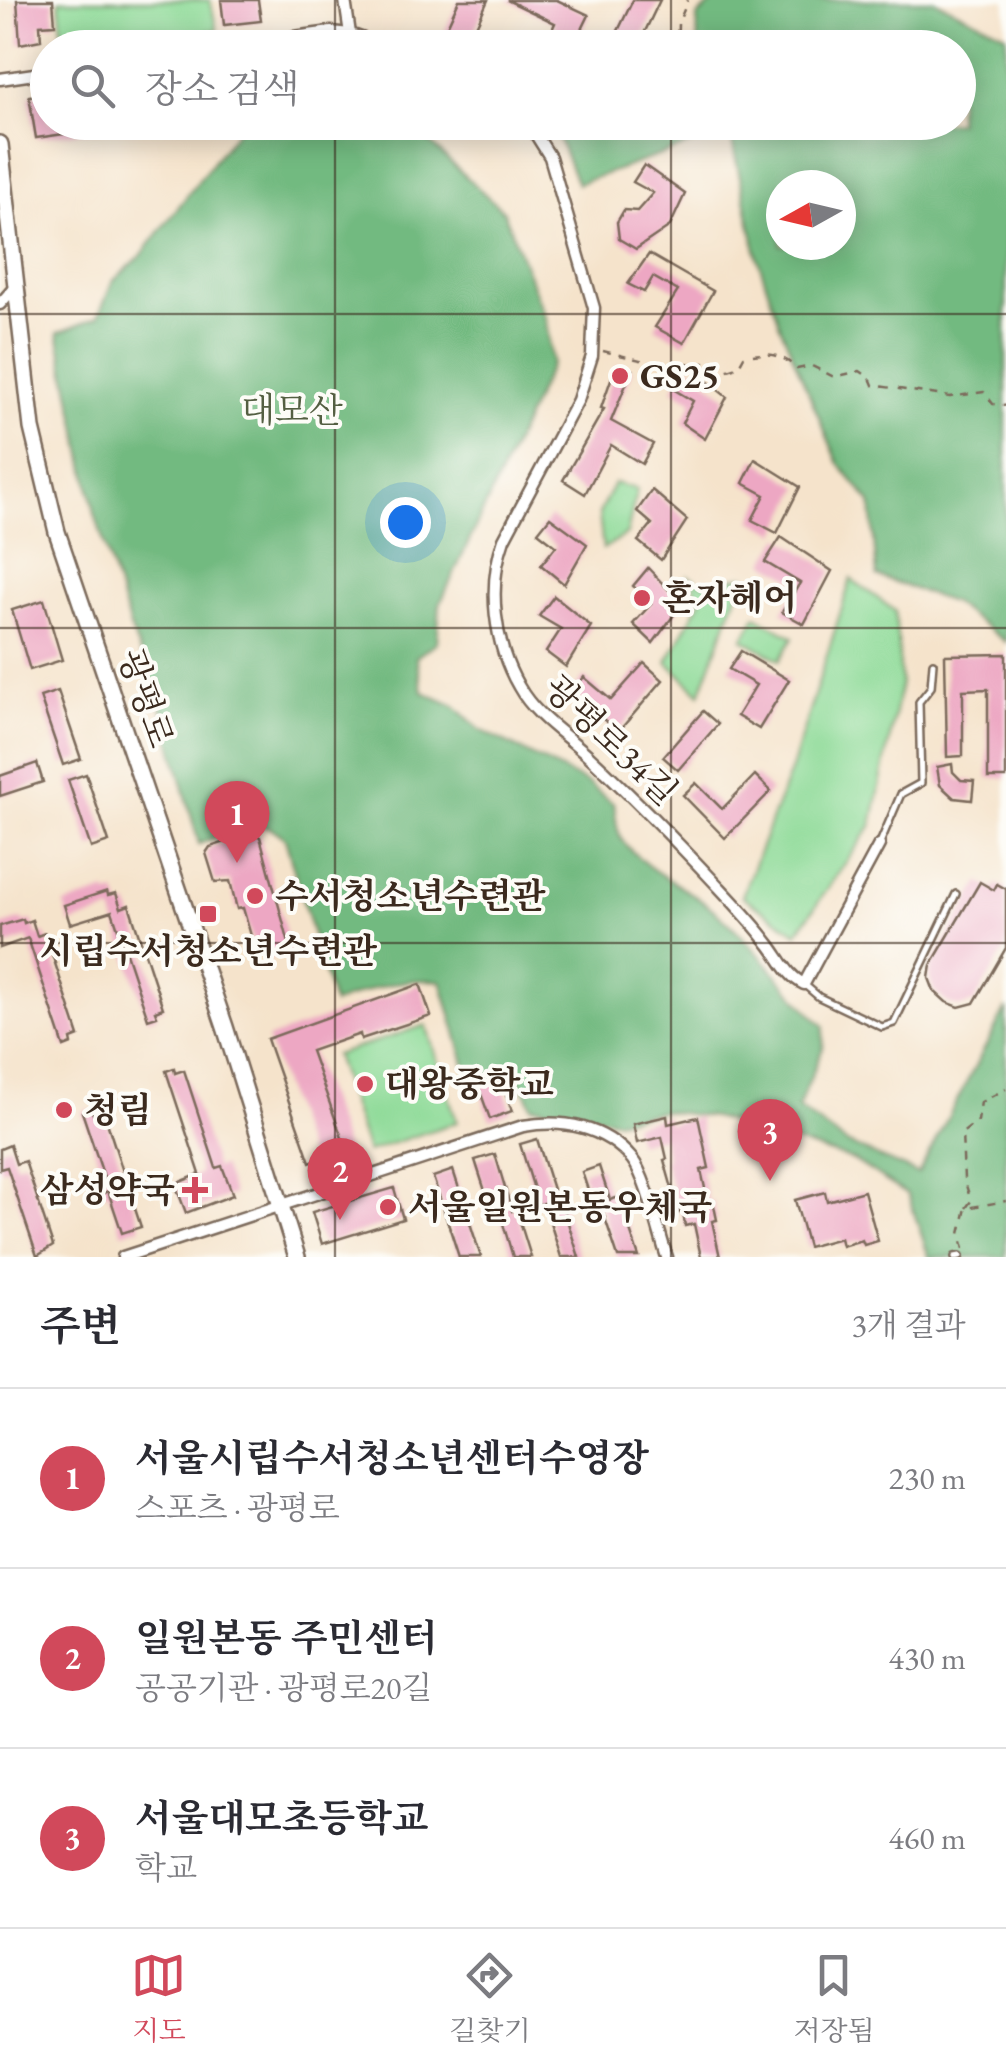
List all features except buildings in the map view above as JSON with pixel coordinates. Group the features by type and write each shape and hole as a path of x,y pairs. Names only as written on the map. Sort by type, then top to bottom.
{"main road":[{"name":"광평로","path":"0,144 32,428 57,532 225,1027 297,1257"}],"street":[{"path":"345,0 349,30"},
{"path":"0,79 30,75"},
{"name":"광평로34길","path":"539,140 550,157 587,280 594,308 592,349 578,400 504,540 497,562 494,593 508,666 520,690 542,718 565,734 622,788 718,886 769,943 793,979 804,984"},
{"path":"0,304 15,287"},
{"path":"804,984 879,845"},
{"path":"123,1257 523,1126 566,1123 604,1136 634,1162 666,1257"}],"lane":[{"path":"879,845 901,794 920,783 919,702 932,686 933,663"},
{"path":"804,984 820,997 882,1028 894,1023 956,894"}],"path":[{"path":"678,30 688,0"},
{"path":"592,349 658,364 706,363 725,372 738,368 744,356 774,354 797,368 812,366 834,377 860,371 873,386 950,398 984,392 994,404 1006,405"},
{"path":"958,1256 965,1247 960,1234 971,1201 964,1179 962,1133 978,1120 981,1102 1006,1089"},
{"path":"966,1208 1006,1201"}],"green space":[{"path":"59,0 210,0 217,30 62,30"},
{"path":"716,0 934,0 1006,34 1006,642 951,602 877,576 871,503 839,464 779,323 758,259 732,140 976,140 976,30 697,30 697,17"},
{"name":"대모산","path":"230,140 427,140 504,212 546,319 552,362 440,604 437,642 416,657 423,692 455,706 479,729 587,783 614,804 619,833 632,852 710,907 741,935 824,1026 823,1048 798,1108 846,1143 918,1174 1006,1008 1006,1257 929,1257 908,1195 853,1160 713,1117 663,1111 615,1120 532,1106 515,1071 469,1077 441,981 400,982 333,1004 285,839 275,830 255,825 199,844 162,709 130,627 95,514 58,333 98,317 113,281 140,257"},
{"path":"559,140 703,140 577,184"},
{"path":"614,483 637,489 627,534 603,549 599,514"},
{"path":"689,576 704,584 744,576 700,694 667,662 701,600"},
{"path":"851,579 895,611 901,683 872,825 797,933 742,896 791,769"},
{"path":"756,616 793,637 780,660 743,639"},
{"path":"426,1025 457,1122 367,1152 335,1055"}],"place":[{"name":"GS25","path":"620,376"},
{"name":"혼자헤어","path":"642,598"},
{"name":"서울시립수서청소년센터수영장","path":"237,863"},
{"name":"수서청소년수련관","path":"255,896"},
{"name":"시립수서청소년수련관","path":"208,914"},
{"name":"대왕중학교","path":"365,1084"},
{"name":"청림","path":"64,1110"},
{"name":"서울대모초등학교","path":"770,1181"},
{"name":"삼성약국","path":"195,1190"},
{"name":"서울일원본동우체국","path":"388,1207"},
{"name":"일원본동 주민센터","path":"340,1220"}]}
